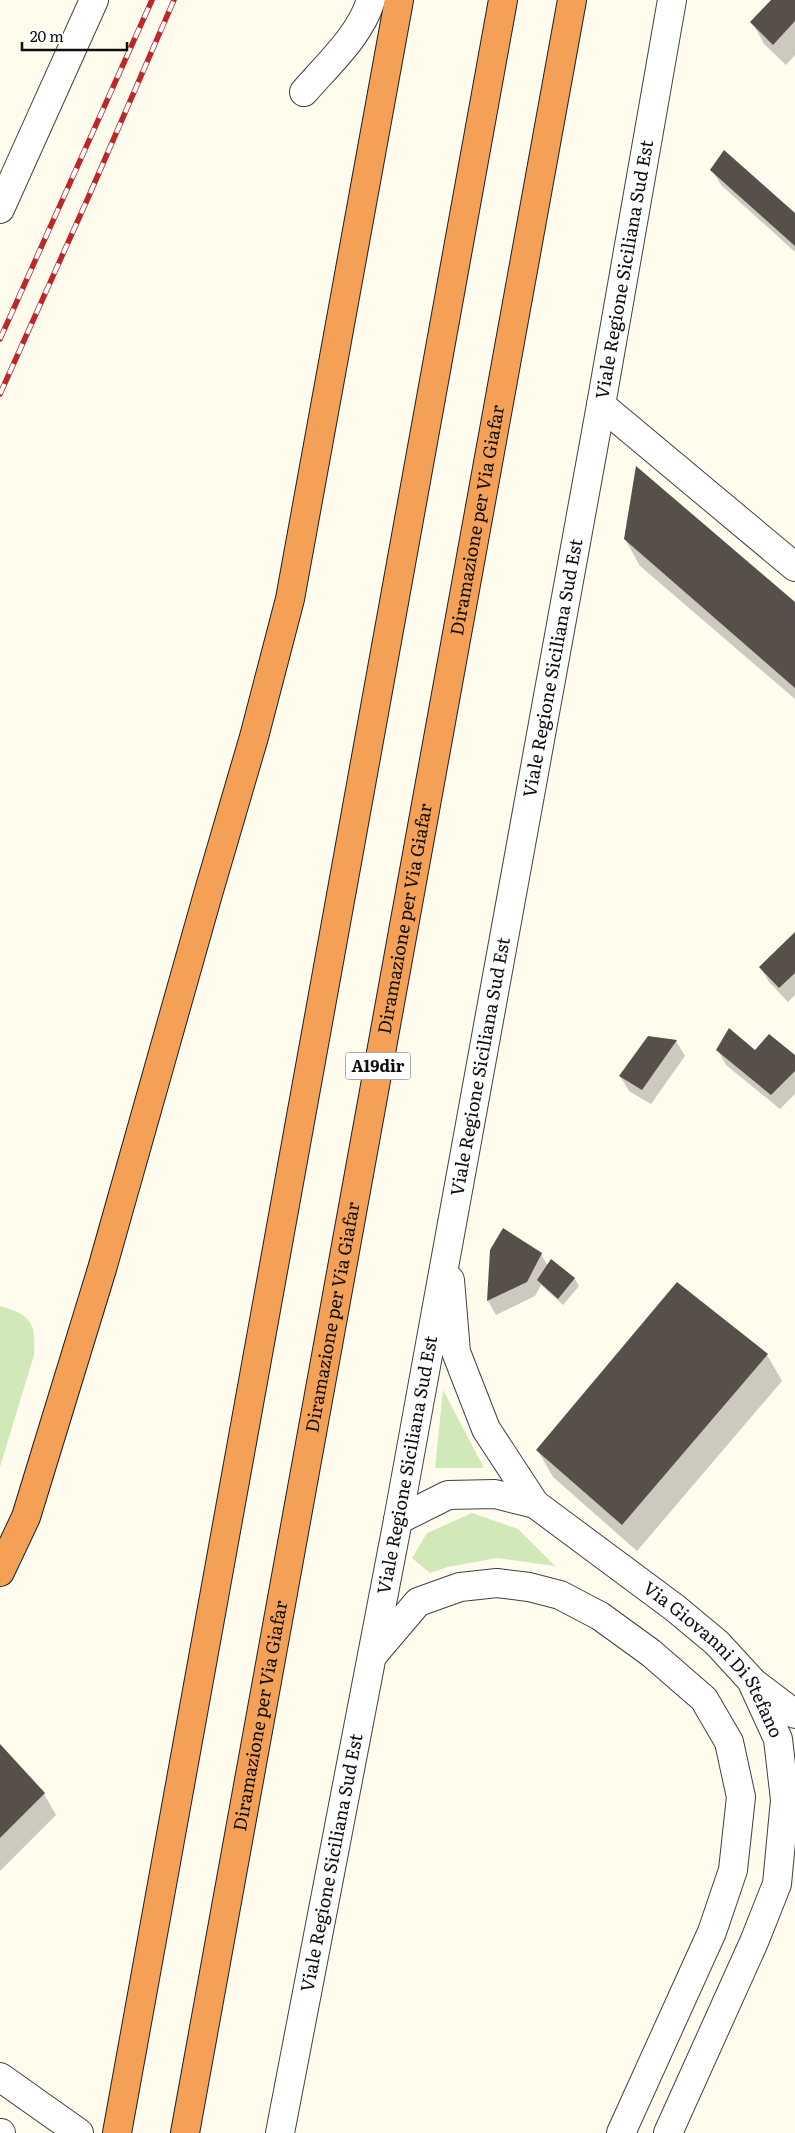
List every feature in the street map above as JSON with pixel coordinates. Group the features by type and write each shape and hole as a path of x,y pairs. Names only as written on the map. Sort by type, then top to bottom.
{"highway":[{"path":"0,1572 26,1517 102,1269 254,737 290,599 399,0"},
{"path":"117,2133 503,0"},
{"name":"Diramazione per Via Giafar","path":"185,2133 572,0"}],"street":[{"path":"0,209 94,0"},
{"path":"304,92 355,32 368,10 370,0"},
{"name":"Viale Regione Siciliana Sud Est","path":"280,2133 398,1520 672,0"},
{"path":"600,405 795,567"},
{"name":"Via Giovanni Di Stefano","path":"447,1242 456,1352 486,1429 535,1504 674,1608 717,1643 751,1680 778,1739 786,1800 777,1884 754,1942 668,2133"},
{"path":"398,1520 448,1495 495,1494 535,1504"},
{"path":"372,1656 418,1602 460,1587 497,1583 529,1587 560,1595 600,1616 651,1653 704,1699 729,1742 742,1797 733,1870 712,1932 621,2133"},
{"path":"751,1680 795,1714"},
{"path":"0,2077 79,2133"}],"green space":[{"path":"0,1306 19,1313 29,1322 34,1335 34,1355 0,1467"},
{"path":"443,1390 484,1468 435,1468"},
{"path":"472,1513 518,1529 555,1566 497,1558 448,1567 430,1573 412,1558 427,1533"}],"building":[{"path":"771,0 795,0 795,21 773,45 750,22"},
{"path":"724,150 795,213 795,246 710,170"},
{"path":"636,466 795,602 795,688 624,539"},
{"path":"795,932 795,973 779,988 759,967"},
{"path":"729,1028 755,1050 769,1034 795,1055 795,1071 771,1095 716,1050"},
{"path":"648,1036 677,1040 642,1090 619,1076"},
{"path":"503,1228 542,1253 527,1282 487,1301 490,1250"},
{"path":"551,1259 575,1278 558,1299 537,1280"},
{"path":"677,1282 768,1354 622,1525 536,1450"},
{"path":"0,1744 45,1793 0,1838"}],"railway":[{"path":"0,339 152,0"},
{"path":"0,394 174,0"}]}
